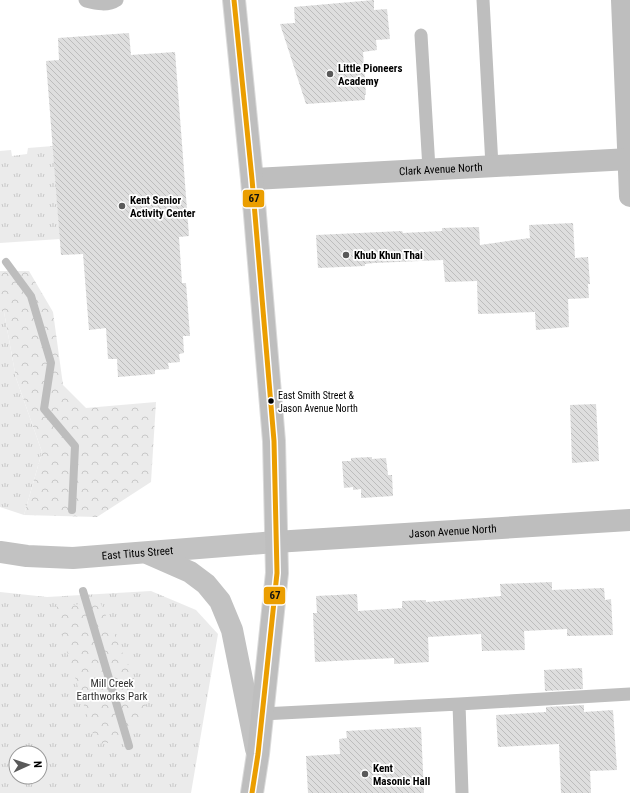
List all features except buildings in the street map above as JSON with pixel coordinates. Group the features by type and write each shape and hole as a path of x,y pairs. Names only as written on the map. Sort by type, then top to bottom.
{"street":[{"path":"234,0 252,179 274,441 275,542 277,573 258,754 252,793"},
{"path":"622,0 630,196"},
{"name":"Clark Avenue North","path":"252,179 629,159"},
{"name":"Jason Avenue North","path":"275,542 630,520"},
{"name":"East Titus Street","path":"0,552 27,556 73,558 275,542"},
{"path":"146,553 190,572 206,584 220,601 232,630 258,754"}],"lane":[{"path":"85,0 100,5 117,0"},
{"path":"483,0 492,166"},
{"path":"421,35 430,169"},
{"path":"262,714 630,694"},
{"path":"459,704 462,793"}],"green space":[{"path":"53,146 60,239 0,243 0,151 11,150 12,156 27,154 28,148"},
{"path":"0,271 29,271 53,312 63,385 86,408 156,402 151,482 97,517 24,515 42,452 16,378 4,312 0,311"},
{"path":"0,311 4,312 16,378 42,452 24,515 0,507"},
{"name":"Mill Creek Earthworks Park","path":"151,591 196,610 218,634 191,793 0,793 0,592 47,597"},
{"path":"100,602 149,713 118,742 96,744 53,607"}],"waterway":[{"path":"6,262 31,296 51,363 44,409 75,446 72,510"},
{"path":"83,591 129,746"}],"transit line":[{"name":"67","path":"234,0 252,179 274,441 277,573 258,754 252,793"}],"place":[{"name":"Little Pioneers Academy","path":"330,74"},
{"name":"Kent Senior Activity Center","path":"122,206"},
{"name":"Khub Khun Thai","path":"346,255"},
{"name":"East Smith Street & Jason Avenue North","path":"271,401"},
{"name":"Kent Masonic Hall","path":"365,774"}]}
